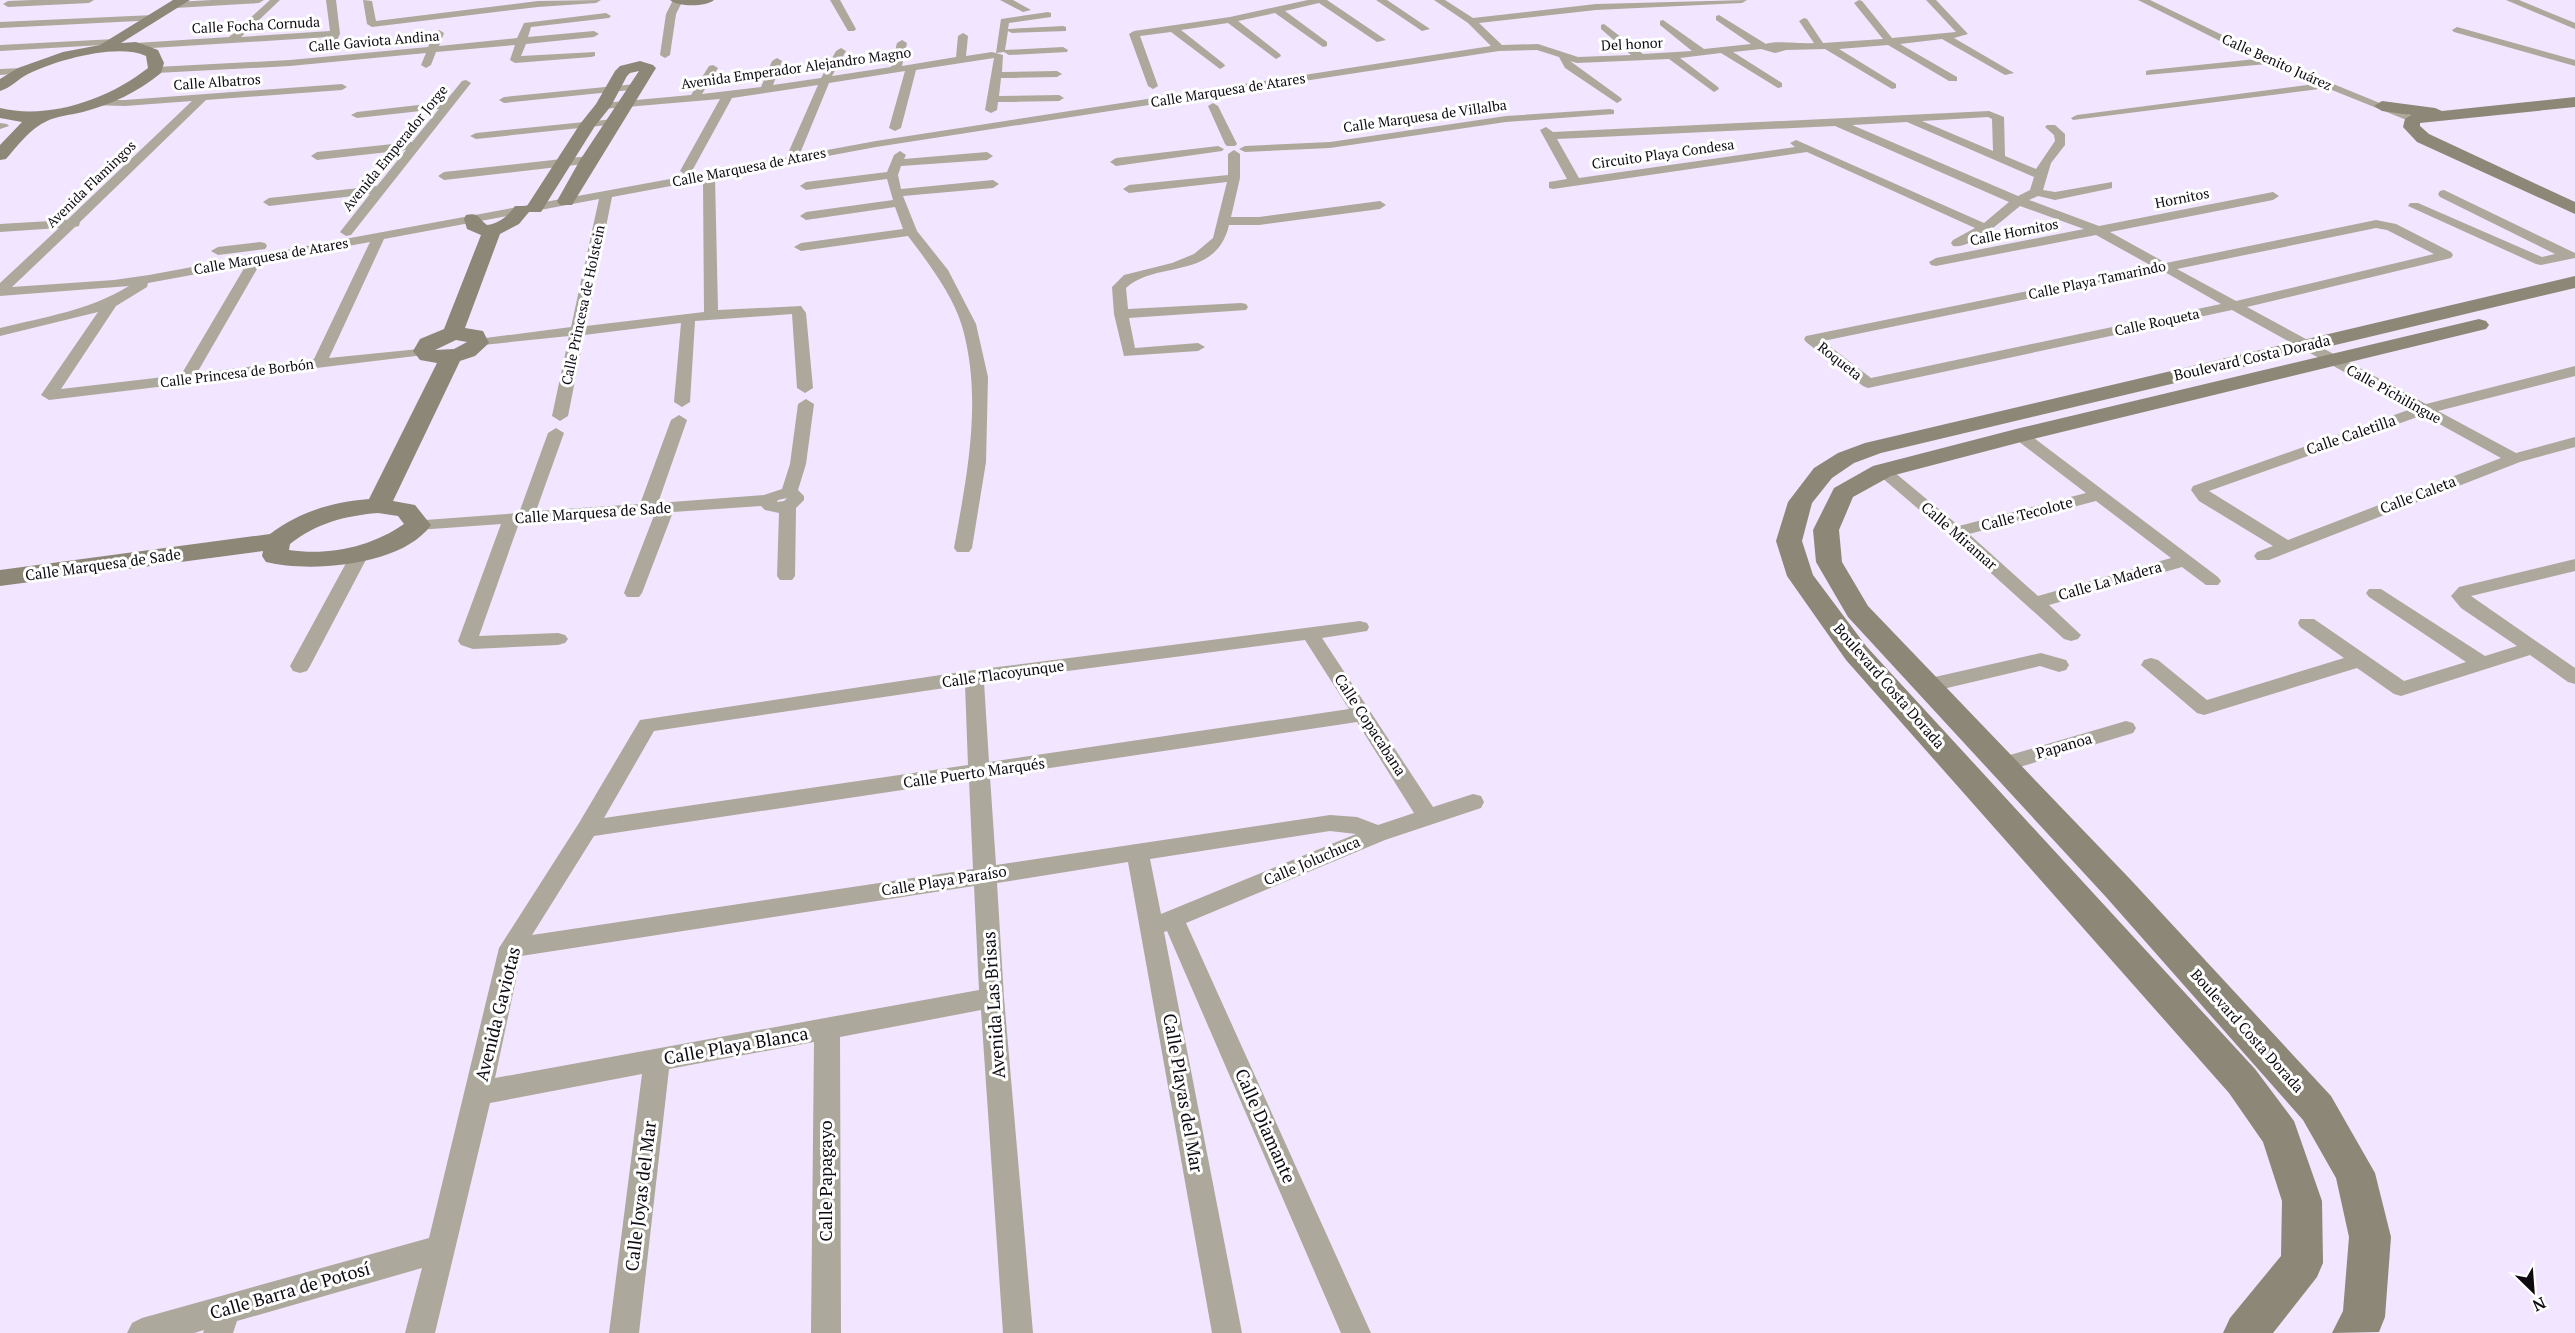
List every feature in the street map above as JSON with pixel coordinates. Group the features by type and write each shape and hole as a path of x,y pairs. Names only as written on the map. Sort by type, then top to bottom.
{"main road":[{"path":"681,1 707,0"},
{"path":"94,50 115,42 154,18 188,2"},
{"path":"134,46 139,39 188,2"},
{"path":"0,86 23,71 69,55 94,50 134,46 153,53 156,63 156,70 129,89 94,103 45,116 2,122"},
{"path":"473,219 474,225 479,230 492,231 510,225 528,209 566,162 588,124 603,106 620,74 625,69 640,66 648,68 647,73 589,160 566,201"},
{"path":"2442,127 2575,102"},
{"path":"2382,106 2442,127 2575,194"},
{"path":"2575,110 2442,127 2411,127 2413,119 2442,127 2575,209"},
{"path":"0,155 27,126 45,116"},
{"path":"453,333 492,231"},
{"name":"Boulevard Costa Dorada","path":"2245,1333 2302,1263 2302,1201 2280,1134 2242,1081 1856,653 1800,576 1789,541 1800,502 1823,473 1845,458 1873,448 2575,282"},
{"path":"2575,288 2569,291 2575,294"},
{"name":"Boulevard Costa Dorada","path":"2354,1333 2364,1317 2370,1237 2355,1173 2317,1108 2088,856 1858,611 1829,562 1826,530 1843,493 1882,471 2020,435 2575,302"},
{"path":"453,333 476,335 478,343 463,353 451,357 428,355 424,351 428,344 453,333"},
{"path":"378,506 451,357"},
{"path":"282,552 297,524 328,513 378,506 406,510 418,525"},
{"name":"Calle Marquesa de Sade","path":"0,578 282,552 360,554 404,536 418,525"},
{"name":"Calle Marquesa de Sade","path":"0,596 282,552"},
{"path":"2048,866 2088,856"}],"street":[{"path":"8,4 89,0"},
{"path":"188,2 259,0"},
{"path":"232,39 275,0"},
{"path":"316,60 329,46 335,34 331,0"},
{"path":"367,1 372,24 453,11 537,2 596,0"},
{"path":"835,0 851,29"},
{"path":"1005,0 1026,10"},
{"path":"1153,86 1134,34 1230,20 1321,0 1381,40"},
{"path":"1381,0 1425,29"},
{"path":"1439,0 1471,21 1499,48"},
{"path":"1471,21 1596,7 1742,0"},
{"path":"1825,47 1963,34 1931,0"},
{"name":"Calle Benito Juárez","path":"2143,0 2268,60 2413,119"},
{"path":"2511,0 2575,26"},
{"path":"665,55 671,14 681,1"},
{"path":"1859,3 1890,42 1953,79"},
{"path":"1276,9 1323,44"},
{"path":"990,118 1002,30 1006,20 1048,15"},
{"path":"591,54 515,60 527,25 606,16"},
{"path":"0,25 154,18"},
{"path":"1719,18 1764,46"},
{"path":"1230,20 1276,56"},
{"path":"1804,21 1825,47 1892,86"},
{"path":"1663,23 1702,53"},
{"path":"1604,27 1639,56"},
{"path":"1002,30 1063,29"},
{"path":"1174,29 1220,66"},
{"path":"426,65 440,33"},
{"name":"Calle Focha Cornuda","path":"134,46 335,34"},
{"name":"Calle Gaviota Andina","path":"156,70 290,63 594,34"},
{"path":"2575,63 2458,34 2575,70"},
{"path":"960,58 963,36"},
{"path":"1943,36 2009,73"},
{"path":"0,48 115,42"},
{"name":"Calle Focha Cornuda","path":"153,53 178,43"},
{"path":"896,69 902,43"},
{"name":"Del honor","path":"1499,48 1538,47 1577,60 1671,56 1764,46 1781,50 1786,47 1825,47"},
{"name":"Calle Marquesa de Atares","path":"0,292 114,284 149,279 325,242 360,240 919,136 1499,48"},
{"name":"Avenida Emperador Alejandro Magno","path":"603,106 728,95 960,58 1063,50"},
{"path":"1723,50 1778,85"},
{"path":"795,151 825,80 841,51"},
{"path":"1671,56 1714,89"},
{"path":"1564,57 1563,59 1569,66 1617,100"},
{"path":"2150,73 2268,60"},
{"path":"766,88 777,61"},
{"path":"265,94 290,63"},
{"path":"895,128 911,67"},
{"path":"694,99 713,68"},
{"path":"0,72 23,71"},
{"path":"996,75 1057,74"},
{"name":"Avenida Emperador Jorge","path":"325,242 346,232 466,83"},
{"path":"2077,118 2328,85"},
{"name":"Calle Albatros","path":"94,103 265,94 342,87"},
{"path":"504,100 611,90"},
{"path":"1179,98 1188,105 1213,106 1223,103 1226,98 1224,91"},
{"path":"686,171 728,95"},
{"name":"Avenida Flamingos","path":"0,292 202,98"},
{"path":"994,99 1059,98"},
{"path":"357,116 450,105"},
{"path":"1197,347 1129,352 1120,314 1119,287 1123,282 1199,257 1219,239 1234,178 1237,149 1213,106"},
{"name":"Calle Marquesa de Villalba","path":"1237,149 1330,145 1506,119 1610,112"},
{"name":"Circuito Playa Condesa","path":"1806,148 1575,182 1548,133 1994,115 1998,117 2000,157"},
{"path":"1907,119 2040,175"},
{"path":"476,136 614,122"},
{"name":"Calle Pichilingue","path":"1837,123 2018,201 2097,230 2514,459"},
{"path":"1764,126 1806,148 1985,228"},
{"path":"2036,192 2046,161 2061,138 2051,127"},
{"path":"896,164 916,149 920,142 919,136"},
{"path":"876,144 896,164 898,198 911,232 941,270 969,324 980,377 978,462 963,548"},
{"path":"317,156 417,145"},
{"path":"1116,162 1218,149 1220,152 1237,149"},
{"path":"806,186 896,164 987,156"},
{"path":"444,176 589,160"},
{"path":"710,175 711,315"},
{"path":"1129,189 1234,178"},
{"path":"1553,185 1575,182"},
{"path":"806,216 898,198 993,184"},
{"path":"1958,243 1985,228 2018,201 2036,192 2055,196 2108,185"},
{"path":"2487,201 2458,187 2414,206 2541,261 2565,257"},
{"path":"269,202 379,189"},
{"name":"Calle Princesa de HoIstein","path":"560,416 606,194"},
{"path":"2444,194 2565,257 2575,267"},
{"name":"Hornitos","path":"2097,230 2273,196"},
{"path":"1223,221 1259,220 1380,205"},
{"path":"441,213 505,207 528,209"},
{"path":"0,228 74,223"},
{"name":"Calle Playa Tamarindo","path":"1811,339 2376,224 2384,225 2445,255"},
{"name":"Calle Hornitos","path":"1936,262 2097,230"},
{"name":"Avenida Emperador Jorge","path":"346,232 357,233 360,240"},
{"path":"801,248 911,232"},
{"path":"319,364 379,236"},
{"path":"218,251 325,242"},
{"name":"Calle Roqueta","path":"1868,383 2232,306 2445,255"},
{"path":"186,379 257,258"},
{"path":"0,332 81,314 111,303 149,279"},
{"name":"Calle Princesa de Borbón","path":"111,303 49,395 424,351"},
{"path":"1120,314 1241,307"},
{"path":"478,343 711,315 796,309 800,312 805,396 798,464 788,499 786,576"},
{"path":"682,402 688,318"},
{"name":"Roqueta","path":"1811,339 1868,383"},
{"name":"Calle Caletilla","path":"2285,546 2205,497 2199,490 2423,410 2575,371"},
{"path":"647,509 679,420"},
{"path":"556,433 468,641 473,643 558,639"},
{"path":"2020,435 2212,581"},
{"name":"Calle Caleta","path":"2264,556 2514,459 2575,442"},
{"name":"Calle Miramar","path":"1882,471 1956,532 2071,635"},
{"name":"Calle Tecolote","path":"1956,532 2099,495"},
{"name":"Calle Marquesa de Sade","path":"418,525 768,500 770,506 788,499"},
{"path":"633,593 666,508"},
{"path":"300,666 360,554"},
{"name":"Calle La Madera","path":"2034,603 2185,560"},
{"path":"2572,673 2468,604 2460,596 2464,591 2575,565"},
{"path":"2375,593 2483,664"},
{"path":"2307,623 2401,689 2532,648"},
{"name":"Calle Tlacoyunque","path":"646,725 974,677 1360,627"},
{"name":"Calle Copacabana","path":"1310,634 1417,797 1427,818"},
{"path":"1926,686 2041,659 2059,665"},
{"path":"2151,665 2204,708 2358,661"},
{"name":"Avenida Las Brisas","path":"974,677 978,772 987,874 992,998 1018,1333"},
{"name":"Calle Puerto Marqués","path":"587,829 1361,714"},
{"name":"Avenida Gaviotas","path":"420,1333 479,1094 511,948 587,829 646,725"},
{"name":"Papanoa","path":"2003,764 2126,728"},
{"name":"Calle Joluchuca","path":"1162,923 1377,834 1473,802"},
{"name":"Calle Playa Paraíso","path":"511,948 1330,823 1357,825 1377,834"},
{"name":"Calle Playas del Mar","path":"1138,853 1162,923 1227,1333"},
{"name":"Calle Diamante","path":"1162,923 1356,1333"},
{"name":"Calle Playa Blanca","path":"479,1094 992,998"},
{"name":"Calle Papagayo","path":"826,1333 827,1030"},
{"name":"Calle Joyas del Mar","path":"624,1333 657,1060"},
{"name":"Calle Barra de Potosí","path":"142,1333 222,1321 439,1249"}]}
